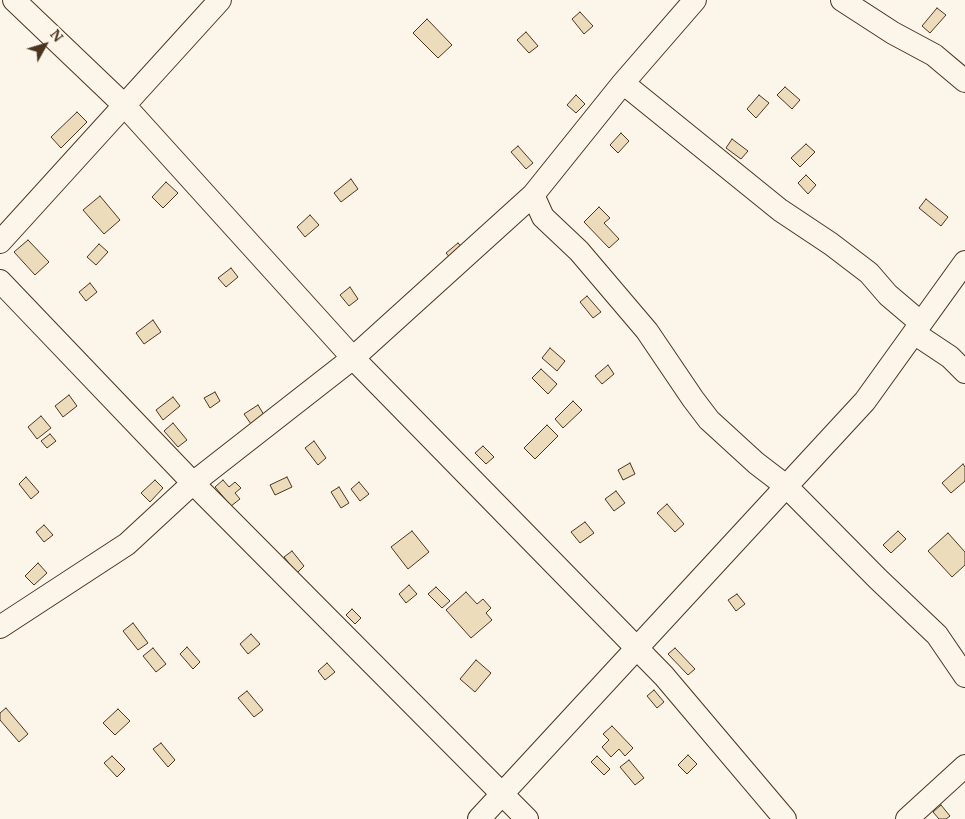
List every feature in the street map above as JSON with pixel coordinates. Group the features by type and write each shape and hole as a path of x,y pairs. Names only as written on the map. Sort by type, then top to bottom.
{"street":[{"path":"14,0 125,106 353,358 664,676 784,819"},
{"path":"0,242 220,0"},
{"path":"0,627 127,544 193,483 353,358 533,195 623,83 695,0"},
{"path":"842,0 893,33 934,55 965,80"},
{"path":"623,83 780,210 869,273 917,328 965,372"},
{"path":"533,195 543,217 578,251 647,331 709,420 756,463 786,486 878,579 937,635 965,676"},
{"path":"479,819 866,400 965,262"},
{"path":"0,281 193,483 527,819"},
{"path":"907,819 965,766"}],"building":[{"path":"937,8 946,15 930,33 922,26"},
{"path":"580,12 593,26 584,34 572,19"},
{"path":"427,19 452,45 438,58 413,33"},
{"path":"526,32 538,46 529,53 517,40"},
{"path":"785,87 800,100 792,109 777,95"},
{"path":"576,95 585,104 576,113 567,105"},
{"path":"759,95 769,103 756,118 747,109"},
{"path":"77,112 87,122 61,148 51,137"},
{"path":"621,133 629,141 618,153 610,145"},
{"path":"732,139 748,151 741,159 726,148"},
{"path":"806,144 815,152 800,167 791,158"},
{"path":"518,146 533,163 526,169 511,152"},
{"path":"806,175 816,185 808,194 798,183"},
{"path":"351,179 358,189 341,202 334,193"},
{"path":"166,182 178,193 163,208 152,197"},
{"path":"100,196 120,220 104,234 83,210"},
{"path":"926,199 948,217 941,226 919,208"},
{"path":"599,207 610,218 604,223 619,239 609,248 584,222"},
{"path":"310,215 319,225 305,237 297,227"},
{"path":"28,240 49,262 35,275 14,252"},
{"path":"458,243 465,251 453,261 446,253"},
{"path":"99,244 108,252 96,265 87,257"},
{"path":"231,268 238,277 226,287 218,278"},
{"path":"90,283 97,292 86,301 79,292"},
{"path":"350,287 358,299 349,306 340,295"},
{"path":"587,296 601,312 593,318 580,302"},
{"path":"153,320 161,332 144,344 136,333"},
{"path":"550,348 565,361 557,371 542,358"},
{"path":"608,365 614,374 602,384 595,376"},
{"path":"541,369 557,384 548,394 532,378"},
{"path":"215,392 220,401 210,408 204,398"},
{"path":"69,395 77,406 63,417 55,406"},
{"path":"173,397 180,406 163,420 156,410"},
{"path":"573,401 582,410 563,428 555,419"},
{"path":"258,405 264,415 251,424 244,414"},
{"path":"41,416 51,428 37,439 28,427"},
{"path":"173,423 187,440 178,447 164,431"},
{"path":"547,425 558,436 535,459 524,448"},
{"path":"50,434 56,441 47,448 41,441"},
{"path":"314,441 326,458 318,465 305,448"},
{"path":"483,446 494,457 486,464 475,453"},
{"path":"630,463 635,474 623,480 618,470"},
{"path":"963,464 965,467 965,481 951,493 942,483"},
{"path":"26,477 39,492 31,499 19,484"},
{"path":"287,477 292,487 275,495 270,485"},
{"path":"155,480 163,488 150,502 141,493"},
{"path":"223,480 229,487 235,482 241,488 235,493 240,499 231,506 215,487"},
{"path":"359,482 369,494 360,501 351,489"},
{"path":"339,487 349,503 341,508 331,492"},
{"path":"616,491 625,503 614,511 605,499"},
{"path":"667,504 684,524 675,532 657,513"},
{"path":"585,522 594,533 580,543 571,532"},
{"path":"44,525 53,535 44,542 36,532"},
{"path":"412,531 429,552 408,569 391,547"},
{"path":"898,531 906,539 891,553 883,545"},
{"path":"948,533 965,552 965,565 952,577 928,551"},
{"path":"292,551 304,566 297,573 284,557"},
{"path":"38,563 47,573 34,585 25,576"},
{"path":"409,585 417,594 406,603 399,594"},
{"path":"436,587 450,601 442,608 428,594"},
{"path":"466,592 477,604 483,599 491,608 486,613 492,620 471,638 446,610"},
{"path":"737,594 745,604 736,611 728,600"},
{"path":"352,609 361,618 355,624 346,615"},
{"path":"133,623 148,643 138,650 123,631"},
{"path":"251,634 260,644 248,654 240,644"},
{"path":"187,647 200,662 193,669 180,654"},
{"path":"153,648 166,664 156,672 143,656"},
{"path":"675,648 695,669 688,675 668,654"},
{"path":"476,660 491,673 475,692 460,679"},
{"path":"327,663 335,672 325,680 318,671"},
{"path":"654,690 664,702 657,708 647,696"},
{"path":"247,691 263,710 254,717 238,698"},
{"path":"6,708 28,734 19,742 0,720 0,713"},
{"path":"118,709 130,721 115,735 103,723"},
{"path":"612,726 633,748 625,756 619,749 611,757 602,747 609,740 603,734"},
{"path":"161,743 175,760 168,767 153,749"},
{"path":"688,755 697,764 687,774 678,765"},
{"path":"112,756 125,769 117,777 104,763"},
{"path":"597,756 610,769 604,775 591,762"},
{"path":"629,760 644,778 635,785 620,767"},
{"path":"941,805 950,816 946,819 939,819 933,812"}]}
